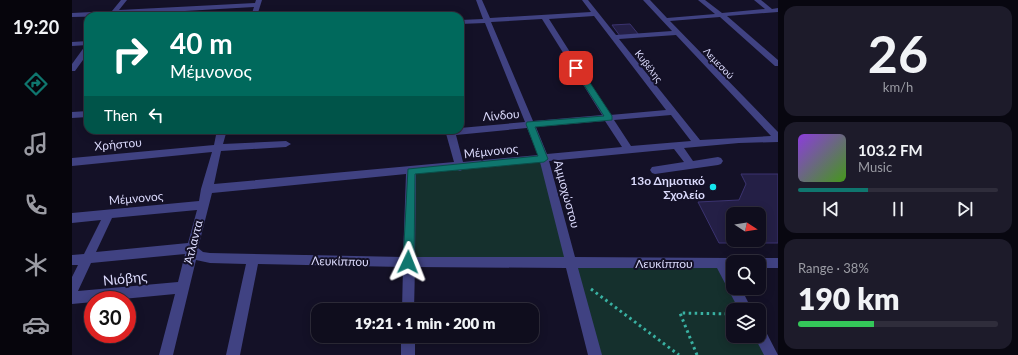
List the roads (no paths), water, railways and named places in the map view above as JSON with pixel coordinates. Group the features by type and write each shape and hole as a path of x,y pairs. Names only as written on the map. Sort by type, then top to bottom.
{"street":[{"path":"115,12 124,0"},
{"name":"Αμμοχώστου","path":"479,0 544,159 595,355"},
{"name":"Κυβέλης","path":"585,0 698,144"},
{"name":"Λεμεσού","path":"646,0 778,139"},
{"path":"701,0 778,64"},
{"path":"757,0 775,11"},
{"path":"140,12 258,3"},
{"path":"664,20 775,11"},
{"path":"464,22 596,14"},
{"path":"72,15 84,15"},
{"path":"544,17 628,150"},
{"path":"614,37 676,33"},
{"path":"72,44 84,43"},
{"path":"72,69 84,53"},
{"name":"Λίνδου","path":"464,130 673,112"},
{"path":"72,115 84,114"},
{"name":"Άτλαντα","path":"166,355 202,205 221,134"},
{"path":"451,134 460,167"},
{"name":"Μέμνονος","path":"206,189 460,167 750,139 778,139"},
{"name":"Χρήστου","path":"72,162 217,148 286,144"},
{"path":"677,146 691,166"},
{"path":"655,170 718,161"},
{"path":"408,303 411,171"},
{"name":"Μέμνονος","path":"72,218 202,205"},
{"path":"72,290 109,214"},
{"path":"72,260 192,248"},
{"name":"Λευκίππου","path":"192,248 195,254 201,257 253,259 408,262 726,263"},
{"path":"233,355 253,259"},
{"path":"720,263 726,273"},
{"path":"766,263 778,263"},
{"name":"Νιόβης","path":"72,298 182,287"},
{"path":"408,343 408,355"},
{"path":"764,343 771,355"}],"place":[{"name":"13ο Δημοτικό Σχολείο","path":"713,187"}]}
